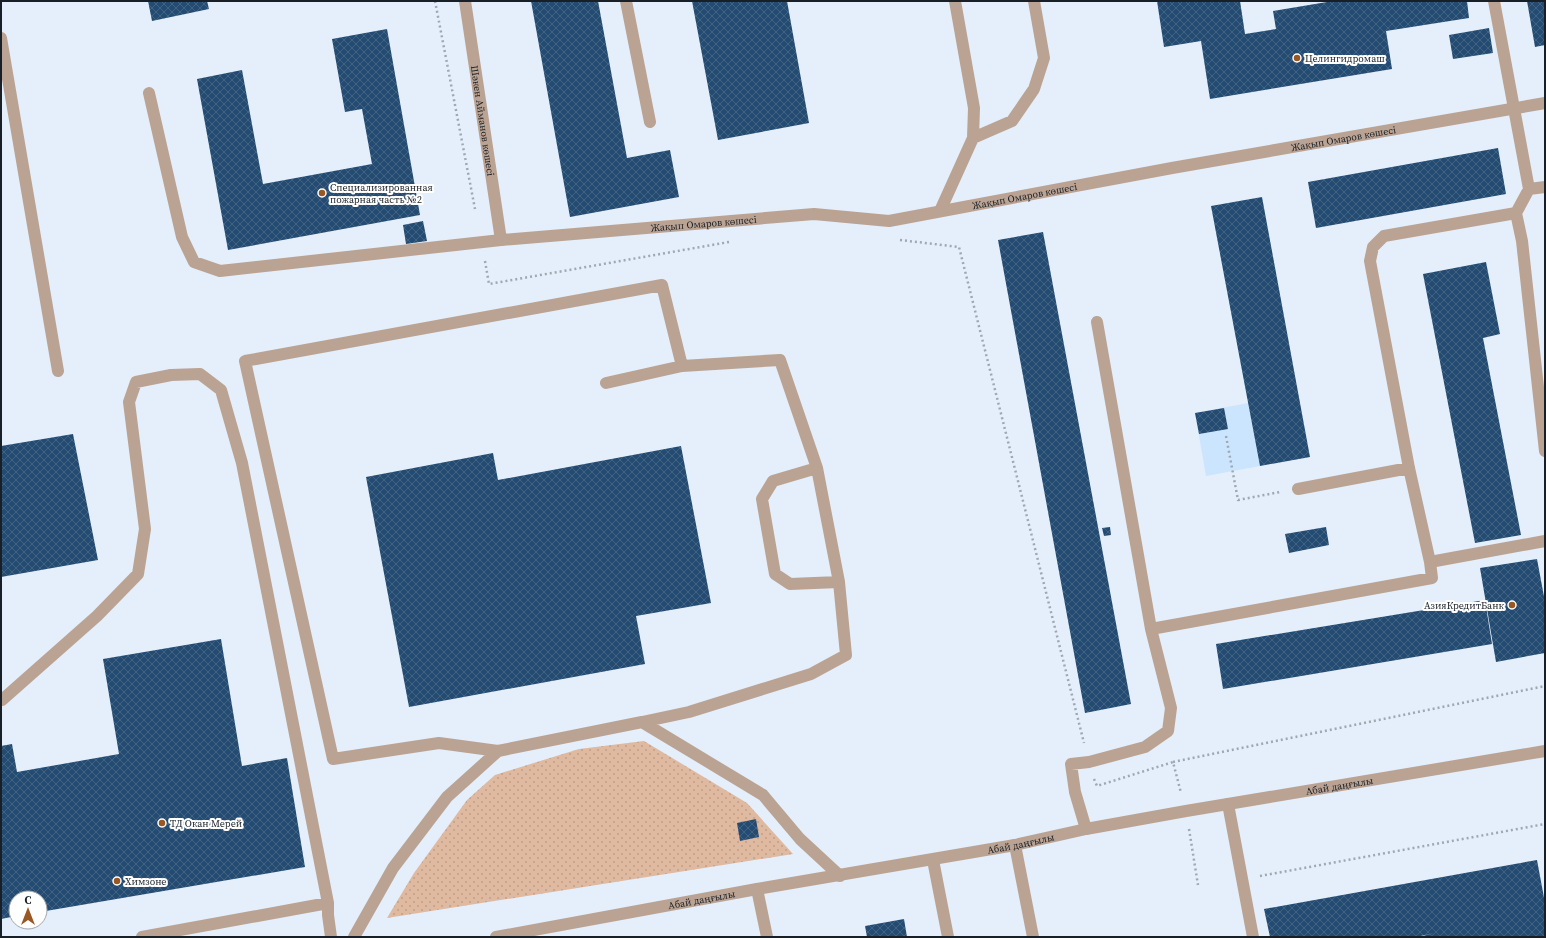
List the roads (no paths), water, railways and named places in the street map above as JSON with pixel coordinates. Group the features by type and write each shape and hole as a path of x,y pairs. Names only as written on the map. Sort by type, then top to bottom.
{"street":[{"name":"Шәкен Айманов көшесі","path":"465,1 501,240"},
{"path":"626,1 650,122"},
{"path":"940,211 973,138 974,108 955,1"},
{"path":"973,138 1012,121 1034,89 1044,58 1034,1"},
{"path":"1494,1 1529,190 1516,213 1522,241 1545,452"},
{"path":"1,38 58,371"},
{"name":"Жақып Омаров көшесі","path":"149,93 182,237 194,262 220,271 501,240 814,214 889,221 1172,168 1514,108 1545,104"},
{"path":"1529,190 1545,187"},
{"path":"1151,629 1432,578 1430,562 1409,468 1370,261 1373,247 1384,236 1516,213"},
{"path":"606,383 682,366 780,360 817,468 839,582 846,655 811,674 689,712 642,722 498,751 439,743 333,759 245,361 662,285 682,366"},
{"path":"1086,829 1074,792 1071,764 1089,762 1146,747 1168,731 1171,708 1151,629 1097,322"},
{"path":"2,700 97,616 138,574 145,529 129,402 136,382 170,375 200,374 221,390 242,463 328,903 331,937"},
{"path":"817,468 773,481 762,498 774,574 790,584 839,582"},
{"path":"1298,489 1409,468"},
{"path":"1430,562 1545,541"},
{"path":"642,722 763,795 800,840 840,876"},
{"path":"354,937 393,868 447,797 498,751"},
{"name":"Абай даңғылы","path":"496,937 757,889 934,860 1016,845 1086,829 1186,811 1545,751"},
{"path":"1228,804 1254,937"},
{"path":"1016,845 1033,937"},
{"path":"934,860 948,937"},
{"path":"757,889 767,937"},
{"path":"142,937 328,903"}],"place":[{"name":"Целингидромаш","path":"1297,58"},
{"name":"Специализированная пожарная часть №2","path":"322,193"},
{"name":"АзияКредитБанк","path":"1512,605"},
{"name":"ТД Окан Мерей","path":"162,823"},
{"name":"Химзоне","path":"117,881"}]}
